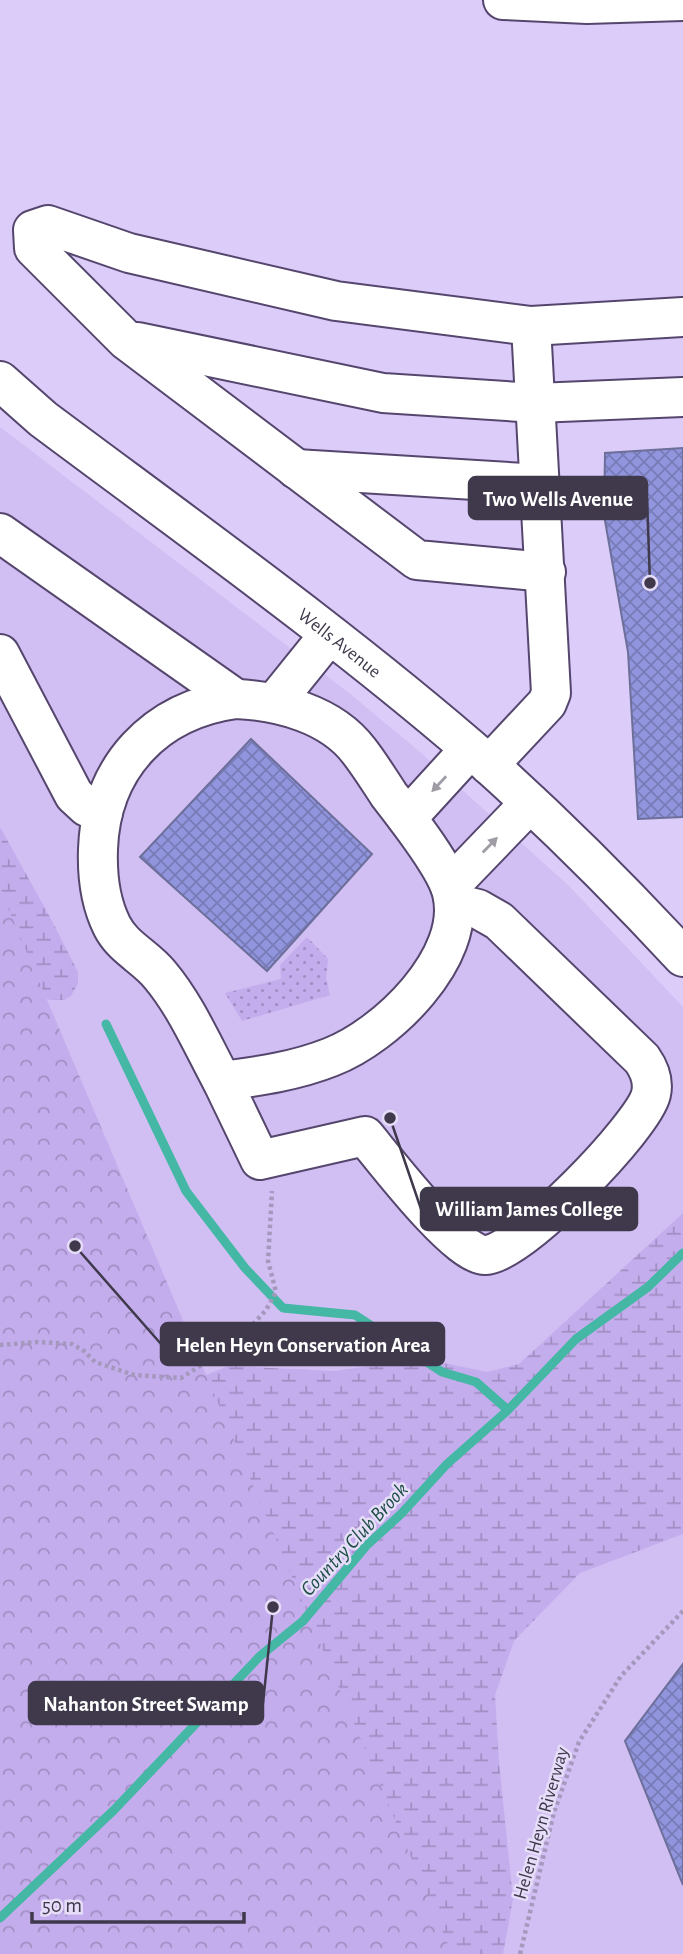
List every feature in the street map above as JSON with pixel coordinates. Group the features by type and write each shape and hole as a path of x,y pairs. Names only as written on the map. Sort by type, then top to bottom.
{"street":[{"path":"503,0 587,4 683,1"},
{"path":"546,572 416,560 126,340 34,248 33,230 48,225 129,253 336,301 531,326 683,317"},
{"path":"407,818 550,698 546,572 531,326"},
{"path":"126,340 383,393 536,403 683,397"},
{"name":"Wells Avenue","path":"0,380 43,419 329,635 480,757 670,935 683,957"},
{"path":"296,469 541,484"},
{"path":"0,533 236,699"},
{"path":"275,702 329,635"},
{"path":"0,654 74,795 87,807 103,812"},
{"path":"222,1081 293,1070 334,1056 371,1035 403,1008 428,979 445,947 452,926 452,895 407,818 359,750 342,733 308,714 275,702 236,699 194,709 169,722 138,746 116,777 103,812 99,835 98,876 103,902 121,939 155,970 172,990 222,1081 260,1160 365,1136 442,1226 471,1250 486,1255 503,1251 562,1202 608,1154 635,1121 651,1094 650,1074 642,1059 499,921 452,895"},
{"path":"452,895 530,803"}],"path":[{"path":"0,1345 38,1342 72,1344 95,1362 134,1375 181,1378 228,1348 266,1310 276,1292 268,1261 271,1236 269,1215 276,1157"},
{"name":"Helen Heyn Riverway","path":"520,1954 554,1812 579,1742 621,1676 683,1611"}],"shaded area":[{"path":"0,427 349,693 420,752 568,885 683,1007 683,1229 302,1602 0,889"},
{"path":"683,1231 683,1954 452,1954 305,1609"}],"green space":[{"path":"0,827 78,972 78,983 71,996 64,1000 49,1000 23,987 0,958"},
{"path":"0,889 452,1954 0,1954"},
{"path":"307,937 328,959 326,978 330,995 242,1021 225,993 281,979 280,965"},
{"path":"683,1213 683,1534 580,1573 514,1641 495,1695 513,1899 503,1954 0,1954 0,1382 170,1390 228,1366 335,1371 415,1357 487,1372 519,1364"}],"building":[{"path":"683,448 683,817 638,819 628,652 604,515 605,453"},
{"path":"251,739 372,854 267,971 140,857"},
{"path":"683,1664 683,1885 625,1741"}],"waterway":[{"path":"106,1024 186,1191 245,1268 283,1308 355,1315 442,1372 476,1382 508,1410"},
{"name":"Country Club Brook","path":"0,1918 114,1810 260,1656 303,1621 366,1546 401,1514 447,1464 508,1410 576,1339 648,1287 683,1253"}],"place":[{"name":"Two Wells Avenue","path":"650,583"},
{"name":"William James College","path":"390,1118"},
{"name":"Helen Heyn Conservation Area","path":"75,1246"},
{"name":"Nahanton Street Swamp","path":"273,1607"}]}
